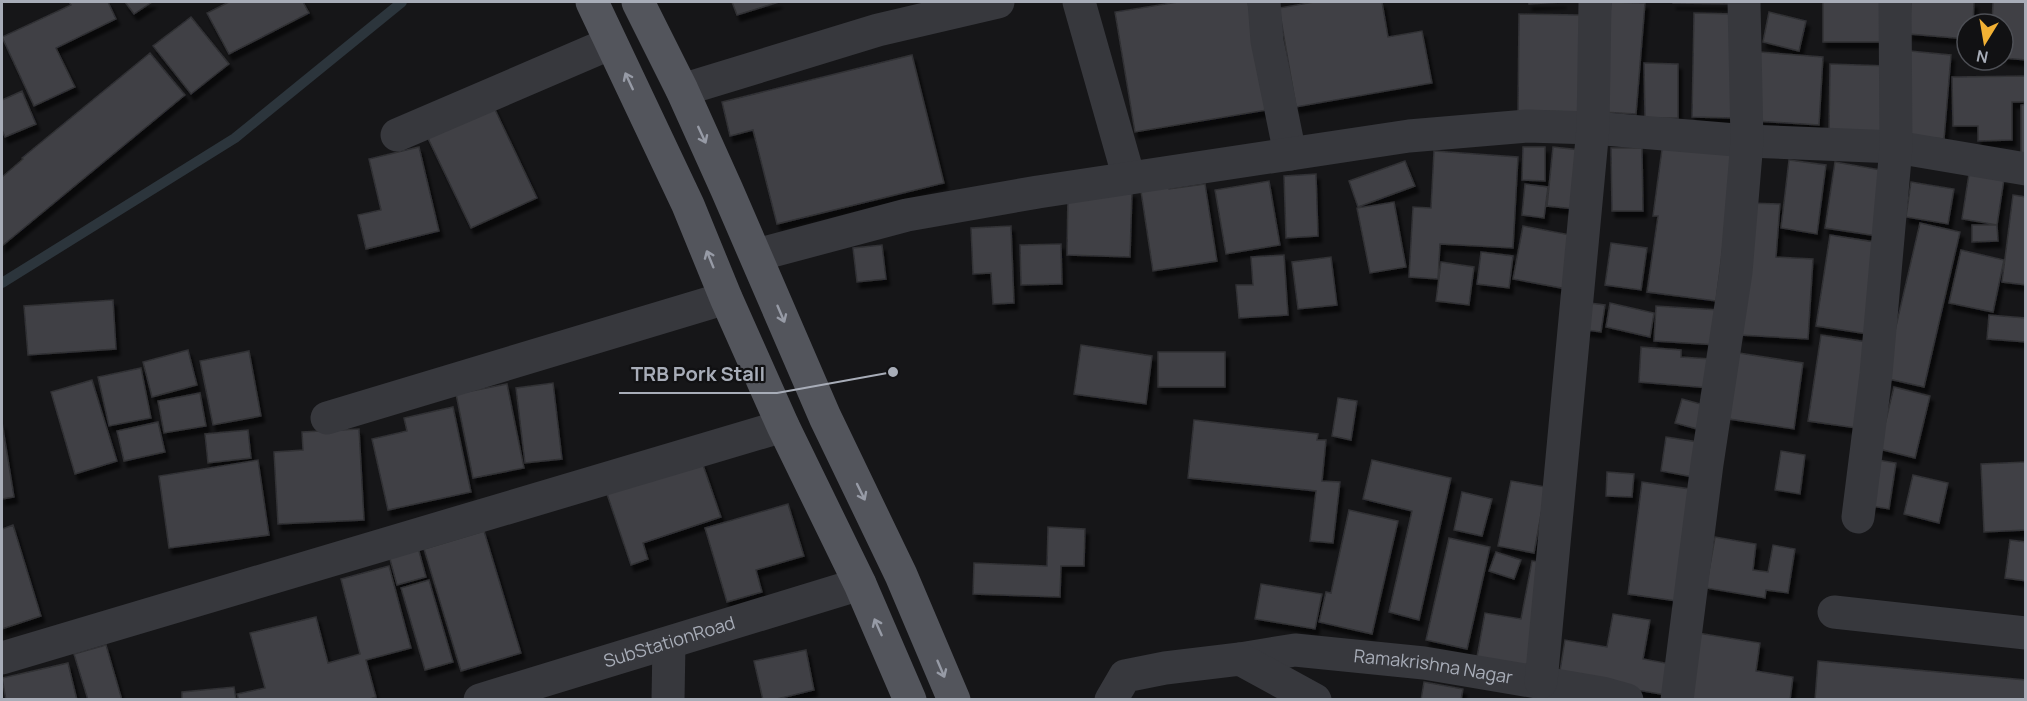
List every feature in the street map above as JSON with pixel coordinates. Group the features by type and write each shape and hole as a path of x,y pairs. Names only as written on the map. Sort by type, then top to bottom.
{"main road":[{"path":"593,4 688,205 726,298 783,426 860,584 910,699"},
{"path":"644,14 682,90 757,255 825,417 901,575 954,699"}],"street":[{"path":"682,90 878,30 998,2"},
{"path":"1078,2 1129,178"},
{"path":"1264,2 1267,41 1290,154"},
{"path":"1541,682 1593,128 1594,2"},
{"path":"1677,699 1707,464 1736,272 1747,141 1744,2"},
{"path":"1858,517 1876,374 1896,147 1895,2"},
{"path":"397,135 611,43"},
{"path":"757,255 907,215 1129,178 1409,136 1527,126 1593,128 1747,141 1896,147 2025,169"},
{"path":"327,418 726,298"},
{"path":"2,658 783,426"},
{"name":"SubStationRoad","path":"480,699 860,584"},
{"path":"1834,612 2025,633"},
{"path":"668,699 669,643"},
{"name":"Ramakrishna Nagar","path":"1111,699 1125,676 1165,668 1295,650 1424,663 1627,699"},
{"path":"1239,659 1315,699"}],"building":[{"path":"69,2 108,2 116,19 56,48 75,87 34,106 2,37 71,5"},
{"path":"125,2 152,2 134,14"},
{"path":"229,2 303,2 309,13 229,54 207,13"},
{"path":"732,2 779,2 737,15"},
{"path":"1178,2 1248,2 1267,110 1135,132 1115,12"},
{"path":"1314,2 1382,2 1388,37 1422,31 1432,83 1296,107 1279,8"},
{"path":"1529,2 1563,2 1529,4"},
{"path":"1611,2 1645,3 1636,114 1602,112"},
{"path":"1737,2 1737,4 1673,3"},
{"path":"1823,2 1886,2 1886,42 1823,42"},
{"path":"1911,2 1974,2 1974,12 1955,12 1955,38 1909,34"},
{"path":"1993,2 2026,2 2026,60 2015,59 2015,12 1993,12"},
{"path":"1769,12 1806,21 1799,51 1763,42"},
{"path":"1694,13 1735,14 1733,118 1692,117"},
{"path":"1519,14 1581,15 1580,112 1518,111"},
{"path":"191,17 229,64 191,94 153,46"},
{"path":"1910,51 1951,55 1944,139 1902,135"},
{"path":"1760,52 1823,57 1819,125 1755,121"},
{"path":"150,53 185,95 2,246 2,177"},
{"path":"912,55 944,183 777,224 753,130 730,136 722,102"},
{"path":"1644,63 1678,64 1678,118 1645,118"},
{"path":"1830,64 1890,66 1888,133 1829,132"},
{"path":"2026,76 2026,102 2012,102 2012,140 1978,141 1978,126 1953,126 1952,77"},
{"path":"22,91 36,124 5,137 2,130 2,100"},
{"path":"491,101 537,198 471,228 425,132"},
{"path":"2026,104 2026,154 2021,154 2021,105"},
{"path":"1663,142 1735,152 1716,301 1647,292 1658,216 1653,216"},
{"path":"419,147 439,231 366,249 358,215 381,210 369,159"},
{"path":"1523,147 1545,147 1545,181 1522,180"},
{"path":"1553,147 1590,151 1584,210 1547,206"},
{"path":"1611,148 1642,148 1643,211 1612,211"},
{"path":"1434,151 1518,157 1513,248 1440,244 1438,279 1409,277 1413,207 1431,208"},
{"path":"1789,160 1826,165 1817,234 1781,228"},
{"path":"1405,161 1415,186 1358,207 1349,181"},
{"path":"1835,162 1887,171 1877,236 1825,228"},
{"path":"1316,174 1318,236 1286,238 1284,176"},
{"path":"1969,174 2004,179 1997,225 1962,219"},
{"path":"1167,175 1169,189 1205,184 1217,261 1153,271 1139,178"},
{"path":"1269,181 1280,245 1226,254 1215,190"},
{"path":"1911,182 1954,189 1948,224 1906,217"},
{"path":"1525,184 1548,187 1544,218 1522,215"},
{"path":"1068,190 1132,192 1130,257 1067,255"},
{"path":"2013,195 2026,197 2026,285 2002,282"},
{"path":"1394,202 1406,267 1370,273 1357,208"},
{"path":"1748,203 1780,204 1776,257 1813,259 1808,339 1740,335"},
{"path":"1920,223 1960,232 1924,387 1884,378"},
{"path":"1972,225 1997,225 1998,241 1972,242"},
{"path":"1011,226 1014,303 993,304 991,273 973,274 971,228"},
{"path":"1523,226 1576,236 1567,289 1513,279"},
{"path":"1830,235 1881,243 1867,334 1816,326"},
{"path":"1611,243 1647,248 1641,290 1605,285"},
{"path":"1061,244 1062,284 1021,285 1020,245"},
{"path":"882,245 886,279 857,282 853,248"},
{"path":"1961,250 2004,260 1993,312 1949,303"},
{"path":"1481,252 1513,256 1509,288 1477,284"},
{"path":"1284,255 1288,315 1239,318 1236,285 1253,285 1251,257"},
{"path":"1331,257 1337,305 1298,309 1292,262"},
{"path":"1441,262 1474,267 1469,305 1436,301"},
{"path":"113,300 116,349 28,355 24,306"},
{"path":"1582,302 1605,305 1601,332 1579,329"},
{"path":"1610,303 1654,313 1650,337 1606,327"},
{"path":"1656,306 1719,310 1717,345 1654,341"},
{"path":"1989,315 2026,318 2026,342 1987,339"},
{"path":"1821,335 1874,343 1863,429 1808,421"},
{"path":"1081,345 1152,356 1146,404 1074,394"},
{"path":"1641,347 1681,350 1681,357 1711,359 1709,388 1639,382"},
{"path":"188,350 197,385 152,397 143,362"},
{"path":"249,351 261,416 213,425 200,361"},
{"path":"1158,352 1225,352 1225,387 1158,387"},
{"path":"1739,353 1803,363 1794,429 1729,419"},
{"path":"141,368 151,418 109,426 98,377"},
{"path":"92,380 117,461 75,474 51,392"},
{"path":"553,383 562,459 525,463 516,388"},
{"path":"507,384 524,468 473,478 456,394"},
{"path":"1894,387 1930,396 1915,458 1879,449"},
{"path":"200,393 206,426 164,433 158,401"},
{"path":"1338,398 1357,401 1351,440 1332,436"},
{"path":"1682,399 1708,406 1701,430 1675,423"},
{"path":"453,407 471,492 388,510 372,439 407,431 404,418"},
{"path":"1194,420 1318,434 1317,440 1326,440 1322,481 1340,482 1333,543 1310,541 1316,491 1188,478"},
{"path":"2,422 14,497 2,499"},
{"path":"158,422 165,452 124,461 117,431"},
{"path":"359,429 364,520 278,524 274,452 303,450 302,432"},
{"path":"248,430 251,458 208,463 205,434"},
{"path":"1666,437 1705,443 1699,478 1661,471"},
{"path":"1781,451 1805,455 1800,494 1775,490"},
{"path":"258,460 269,535 169,548 159,476"},
{"path":"1372,460 1451,478 1419,620 1389,612 1412,511 1363,499"},
{"path":"1878,460 1896,463 1889,509 1871,506"},
{"path":"702,462 721,517 643,543 648,559 631,565 607,494"},
{"path":"2026,462 2026,530 1984,532 1981,464"},
{"path":"1607,472 1634,474 1632,497 1606,496"},
{"path":"1913,475 1948,483 1939,523 1904,514"},
{"path":"1511,481 1546,487 1534,553 1498,546"},
{"path":"1642,482 1697,490 1683,602 1628,594"},
{"path":"1462,492 1492,499 1482,536 1454,530"},
{"path":"788,504 804,556 756,570 762,592 727,602 705,528"},
{"path":"1349,510 1398,521 1372,634 1319,622 1326,592 1331,593"},
{"path":"13,525 41,616 2,629 2,529"},
{"path":"1048,527 1085,529 1084,566 1061,566 1060,597 973,594 974,563 1047,566"},
{"path":"484,531 521,653 461,671 424,549"},
{"path":"1715,537 1756,544 1753,570 1768,572 1773,545 1795,549 1788,593 1766,590 1765,598 1706,588"},
{"path":"1449,538 1490,547 1467,649 1426,640"},
{"path":"416,540 426,577 397,585 387,548"},
{"path":"2010,540 2026,542 2026,581 2005,578"},
{"path":"1496,552 1521,560 1514,579 1489,571"},
{"path":"1532,561 1551,564 1532,667 1477,657 1485,613 1521,619"},
{"path":"389,566 411,648 366,660 376,697 367,700 239,700 237,694 265,688 250,633 316,617 328,663 360,654 341,579"},
{"path":"429,580 453,662 425,670 401,588"},
{"path":"1261,584 1322,594 1315,629 1255,619"},
{"path":"1613,614 1650,620 1643,659 1671,664 1666,695 1559,677 1565,640 1607,647"},
{"path":"1698,633 1760,643 1756,671 1793,677 1790,700 1687,700"},
{"path":"106,645 122,700 88,700 74,654"},
{"path":"806,650 814,690 773,700 763,700 754,661"},
{"path":"1818,661 2026,680 2026,700 1815,700"},
{"path":"68,663 77,700 6,700 2,678"},
{"path":"1424,682 1463,689 1461,700 1421,700"},
{"path":"234,687 236,700 182,700 182,692"}],"waterway":[{"path":"2,283 235,138 402,2"}],"place":[{"name":"TRB Pork Stall","path":"893,372"}]}
